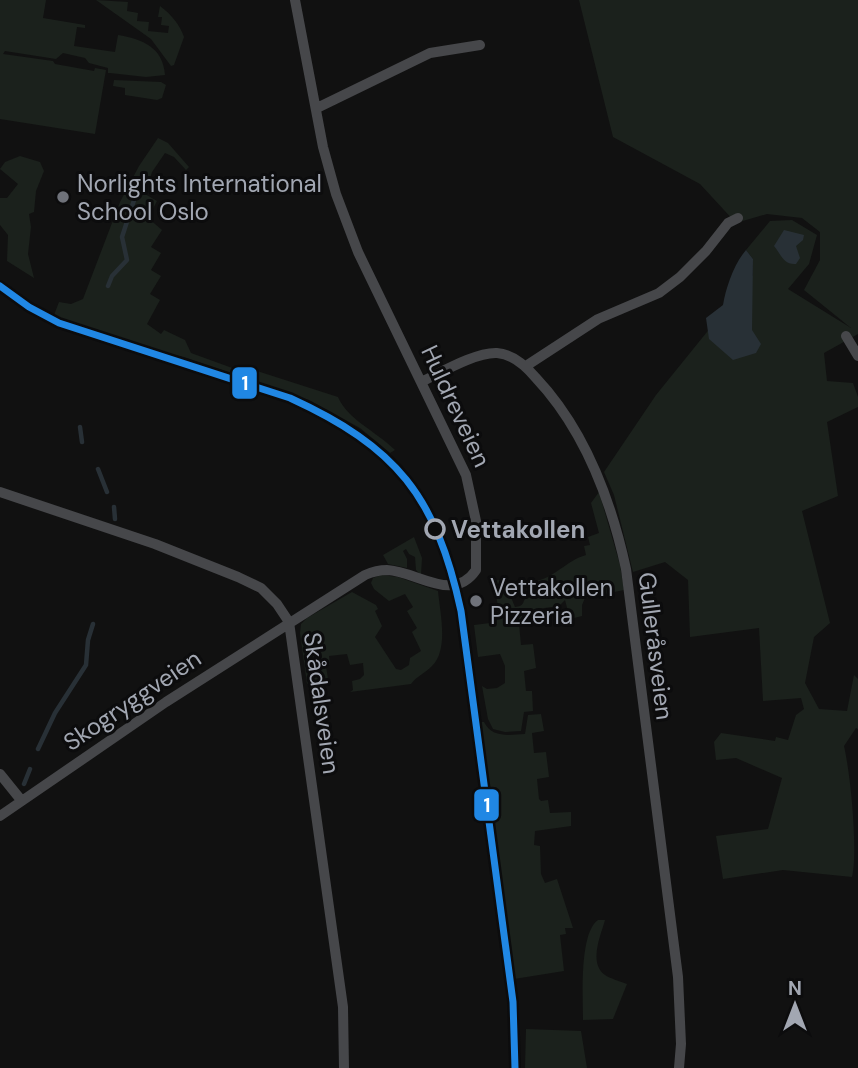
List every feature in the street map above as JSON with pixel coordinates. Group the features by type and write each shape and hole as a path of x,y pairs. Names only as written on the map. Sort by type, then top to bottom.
{"street":[{"name":"Huldreveien","path":"289,622 365,575 376,571 396,571 433,584 448,585 466,581 476,569 476,522 466,475 345,221 323,147 295,0"},
{"path":"317,108 430,53 480,45"},
{"path":"526,366 598,318 659,293 706,251 728,223 738,218"},
{"path":"846,336 858,356"},
{"name":"Gulleråsveien","path":"423,381 485,354 508,355 526,366 558,403 588,455 606,499 626,569 680,996 679,1068"},
{"name":"Skådalsveien","path":"0,492 155,544 238,577 261,588 277,604 289,622 342,1007 344,1068"},
{"name":"Skogryggveien","path":"0,816 289,622"},
{"path":"0,774 21,800"}],"shaded area":[{"path":"0,0 46,0 43,18 85,25 85,28 77,27 74,46 115,52 118,35 143,42 160,57 165,75 146,77 108,73 108,68 89,63 85,58 63,53 56,59 5,51 3,54 53,61 55,64 94,71 95,68 106,70 95,134 0,119"},
{"path":"96,0 128,2 127,11 138,13 137,21 149,22 148,31 168,33 169,26 161,25 162,17 158,17 160,6 164,9 178,24 184,37 174,65 171,66 151,39"},
{"path":"579,0 858,0 858,334 824,353 827,381 853,383 858,407 827,422 838,496 802,511 830,623 814,637 805,683 819,709 847,711 854,675 858,679 858,729 856,728 844,746 853,814 852,877 783,870 723,879 716,836 768,829 782,778 736,758 716,760 714,742 721,733 775,741 776,737 788,740 796,715 804,709 801,698 763,701 759,628 690,637 688,580 665,562 633,572 614,495 604,472 656,395 753,275 753,259 746,250 770,221 792,220 817,235 809,264 788,289 851,328 804,290 820,260 820,232 802,218 767,214 736,223 700,184 613,137"},
{"path":"114,80 161,82 166,85 162,98 157,100 125,95 125,88 113,86"},
{"path":"158,138 168,143 189,167 186,170 174,157 165,153 152,172 145,194 157,201 148,218 162,230 151,247 161,253 151,270 161,276 150,294 160,300 147,324 161,334 164,330 185,340 191,353 246,373 248,368 338,397 355,419 395,450 390,453 360,428 309,400 184,357 151,350 85,329 54,315 59,302 71,304 83,299 120,202"},
{"path":"20,156 40,162 44,171 36,191 34,212 29,214 31,227 28,254 34,278 7,261 8,235 0,225 0,198 7,198 18,184 0,169 5,162"},
{"path":"784,230 804,235 803,240 796,246 800,258 796,264 785,261 774,246"},
{"path":"746,250 753,259 752,330 761,344 756,353 733,360 709,339 706,318 723,305 731,276"},
{"path":"599,492 620,565 624,590 585,598 582,616 570,619 565,600 559,606 530,610 531,623 519,624 521,645 533,644 536,668 524,671 526,691 532,691 533,711 524,712 521,731 505,732 493,729 488,719 482,686 487,689 497,688 505,683 505,666 500,654 478,657 474,625 490,623 489,619 500,616 493,581 505,579 504,589 515,607 522,605 528,595 539,589 537,581 586,555 584,546 590,545 588,537 599,533 591,503"},
{"path":"414,537 422,558 421,575 416,570 415,557 406,549 403,551 407,568 388,564 383,555"},
{"path":"381,575 398,577 438,591 442,641 437,659 411,684 350,692 353,690 352,681 364,675 363,663 350,665 347,654 329,656 330,665 326,666 328,679 307,684 301,624 352,592 376,605 378,609 375,611 382,626 375,637 396,669 401,670 409,665 410,658 421,651 412,632 417,628 407,611 413,607 405,594 389,601 374,589 371,583 373,578"},
{"path":"541,714 544,731 532,733 534,753 546,752 549,777 537,779 539,799 548,800 550,813 571,812 571,826 535,831 534,845 540,846 541,874 545,883 557,879 573,928 565,928 566,934 560,935 564,971 514,979 480,722 484,722 496,733 525,734 528,715"},
{"path":"598,920 605,920 596,956 600,970 605,975 627,984 613,1019 583,1020 585,952 592,927"},
{"path":"526,1029 581,1031 587,1068 525,1068"}],"waterway":[{"path":"108,286 112,276 127,260 122,237 136,194"},
{"path":"80,427 82,442"},
{"path":"98,469 107,492"},
{"path":"114,507 115,519"},
{"path":"38,749 55,713 86,665 88,640 93,624"},
{"path":"24,784 30,769"}],"transit line":[{"name":"1","path":"0,286 29,307 59,323 290,398 327,417 385,457 406,480 424,506 439,536 461,611 513,1002 515,1068"}],"place":[{"name":"Norlights International School Oslo","path":"63,197"},
{"name":"Vettakollen","path":"435,529"},
{"name":"Vettakollen Pizzeria","path":"476,601"}]}
